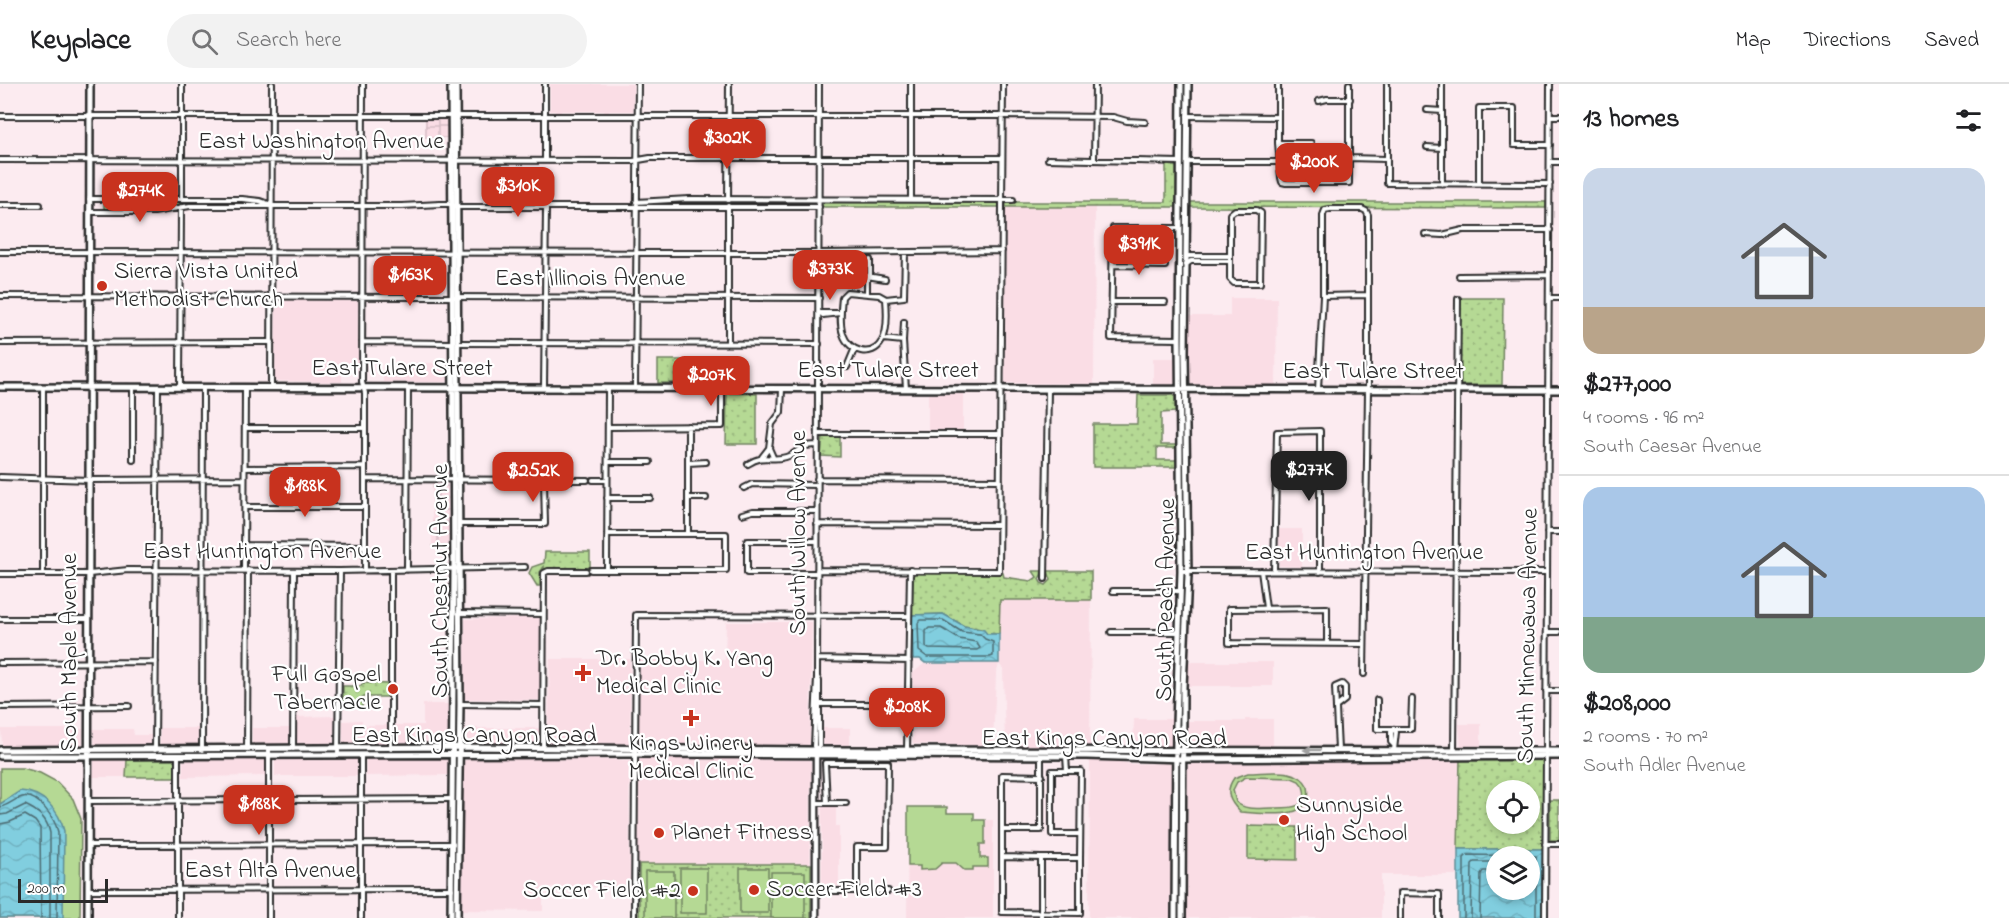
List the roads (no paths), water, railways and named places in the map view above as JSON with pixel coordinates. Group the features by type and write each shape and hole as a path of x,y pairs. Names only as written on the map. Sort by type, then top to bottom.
{"main road":[{"name":"South Maple Avenue","path":"88,918 90,84"},
{"path":"451,84 454,115"},
{"path":"454,343 456,84"},
{"path":"1182,390 1186,185 1183,162 1187,116 1184,113 1184,84"},
{"path":"1182,390 1179,339 1184,84"},
{"path":"1180,228 1185,256"},
{"path":"454,296 452,320 454,343"},
{"name":"South Chestnut Avenue","path":"452,918 452,889 458,823 454,343"},
{"name":"East Tulare Street","path":"0,387 1559,390"},
{"name":"South Peach Avenue","path":"1179,751 1185,622 1182,390"},
{"name":"South Chestnut Avenue","path":"456,479 459,524 457,570"},
{"name":"South Peach Avenue","path":"1182,918 1178,661 1180,591 1184,572"},
{"path":"1180,591 1183,595 1185,622"},
{"path":"1179,632 1183,667"},
{"name":"South Chestnut Avenue","path":"457,659 460,704 452,799 457,918"},
{"path":"1178,661 1183,687"},
{"name":"East Kings Canyon Road","path":"456,751 543,748 634,751"},
{"name":"East Kings Canyon Road","path":"816,753 907,750 1179,751 1394,748 1454,753"},
{"name":"East Kings Canyon Road","path":"269,752 292,749 361,754 391,751"},
{"name":"East Kings Canyon Road","path":"0,753 21,753 30,750 87,753"},
{"name":"East Kings Canyon Road","path":"0,753 634,751 1179,759 1559,751"},
{"name":"East Kings Canyon Road","path":"155,752 178,755 202,752"},
{"name":"East Kings Canyon Road","path":"1545,753 1559,756"},
{"name":"South Peach Avenue","path":"1175,918 1175,821 1179,759"},
{"path":"452,799 455,803 455,819 458,823"},
{"path":"1175,821 1179,834 1179,858 1182,860"},
{"path":"1175,860 1179,863 1179,888 1182,899"}],"street":[{"path":"182,84 182,199"},
{"path":"271,387 272,84"},
{"path":"363,84 362,342 365,393 365,570"},
{"path":"545,84 545,161"},
{"path":"635,388 638,84"},
{"path":"728,200 729,84"},
{"name":"South Willow Avenue","path":"816,918 816,753 814,746 817,677 820,313 819,84"},
{"path":"911,84 911,199"},
{"path":"817,541 747,541 745,554 747,573 999,571 1003,84"},
{"path":"1094,160 1095,84"},
{"path":"1278,84 1278,143 1282,182 1349,183 1350,84"},
{"path":"1387,84 1387,183 1550,184"},
{"path":"1442,84 1442,184"},
{"name":"South Minnewawa Avenue","path":"1545,918 1550,84"},
{"path":"1319,101 1350,99"},
{"path":"1479,184 1479,108 1514,108 1514,145 1550,145"},
{"path":"1427,110 1442,111"},
{"path":"0,116 90,114 729,117 819,115 1113,117 1145,122"},
{"path":"1187,116 1278,117"},
{"path":"1550,116 1559,116"},
{"path":"1278,143 1311,143"},
{"path":"1427,147 1442,148"},
{"name":"East Washington Avenue","path":"0,160 545,161 1002,158"},
{"path":"1349,158 1386,159"},
{"path":"1048,159 1281,162"},
{"path":"1550,162 1559,162"},
{"path":"89,199 103,205 154,212 190,206 819,207"},
{"path":"89,212 103,205 182,199 242,199 267,202 272,206"},
{"path":"713,200 714,207"},
{"path":"636,201 1013,200"},
{"path":"0,205 40,205"},
{"path":"728,206 728,343"},
{"path":"180,387 181,207"},
{"path":"544,388 546,208"},
{"path":"1256,210 1260,212 1260,283 1231,282 1230,258 1231,211 1256,210"},
{"path":"1318,389 1325,210 1366,211 1368,215 1368,390 1364,674"},
{"path":"1179,339 1111,339 1113,228 1180,228"},
{"path":"1425,234 1442,235 1464,230 1550,230"},
{"path":"0,252 905,253 1002,251"},
{"path":"886,299 886,324 881,343 873,349 854,350 848,345 843,334 842,297 847,292 879,295 886,299 904,297 905,253"},
{"path":"1185,256 1230,258"},
{"path":"1185,265 1191,261 1230,258"},
{"path":"867,294 870,260"},
{"path":"1113,265 1165,266"},
{"path":"819,275 885,279"},
{"path":"1459,276 1549,275"},
{"path":"1323,296 1367,295"},
{"name":"East Illinois Avenue","path":"0,296 819,298"},
{"path":"1549,298 1559,298"},
{"path":"1454,753 1458,299"},
{"path":"1112,302 1165,302"},
{"path":"904,321 906,389"},
{"path":"883,339 903,341"},
{"path":"0,343 272,342"},
{"path":"362,342 819,344"},
{"path":"847,367 854,350"},
{"path":"133,387 133,460"},
{"path":"407,570 408,387"},
{"path":"43,388 43,574"},
{"path":"155,752 158,388"},
{"path":"202,752 203,388"},
{"path":"245,388 244,545 247,752"},
{"path":"607,570 608,388"},
{"path":"608,427 722,426 722,388"},
{"path":"748,464 762,457 769,448 772,424 781,412 782,389"},
{"path":"1046,579 1048,390"},
{"path":"688,426 688,534"},
{"path":"245,428 365,428"},
{"path":"1274,571 1277,432 1320,432 1320,572"},
{"path":"818,434 999,434"},
{"path":"762,457 787,457 801,447 818,445"},
{"path":"769,448 773,457"},
{"path":"608,462 651,462"},
{"path":"688,463 706,462"},
{"path":"245,468 365,467"},
{"path":"0,477 90,480 244,478"},
{"path":"365,478 587,480"},
{"path":"817,479 1000,480"},
{"path":"593,480 608,480"},
{"path":"459,524 545,525 544,481"},
{"path":"744,488 752,484 817,484"},
{"path":"607,498 650,498"},
{"path":"688,498 706,498"},
{"path":"245,507 365,507"},
{"path":"742,514 751,511 817,511"},
{"path":"817,524 999,525"},
{"path":"1548,532 1559,532"},
{"path":"543,748 545,572 726,570 726,534 607,534"},
{"path":"244,545 365,546"},
{"name":"East Huntington Avenue","path":"0,574 89,574 128,570 340,571 525,567"},
{"path":"391,570 391,751"},
{"path":"907,750 910,570"},
{"path":"292,749 294,571"},
{"path":"338,752 340,571"},
{"path":"1261,571 1266,608"},
{"name":"East Huntington Avenue","path":"1184,572 1547,572"},
{"path":"1113,591 1180,591"},
{"path":"1327,643 1327,608 1228,609 1228,643 1364,644"},
{"path":"457,613 543,614"},
{"path":"634,918 636,615 909,616"},
{"path":"0,619 88,619"},
{"path":"1111,632 1179,632"},
{"path":"1547,632 1559,632"},
{"path":"817,659 909,661"},
{"path":"0,663 156,662"},
{"name":"South Willow Avenue","path":"816,753 819,746 819,681 817,677"},
{"path":"1336,707 1345,700 1345,687 1342,684 1335,687 1338,750"},
{"path":"1546,691 1559,691"},
{"path":"1377,700 1377,730 1412,729 1412,699"},
{"path":"460,704 543,705"},
{"path":"819,704 908,704"},
{"path":"0,707 129,706"},
{"path":"1394,729 1396,732 1394,748"},
{"path":"269,752 269,918"},
{"path":"361,754 361,918"},
{"path":"178,755 178,918"},
{"path":"1002,830 1041,830 1041,756"},
{"path":"1066,756 1066,771"},
{"path":"827,803 825,763 888,763 887,847 857,847 857,891"},
{"path":"1042,776 1002,775 1002,912 1041,915 1080,913 1081,771 1052,771 1052,834 1080,834"},
{"path":"88,801 452,799"},
{"path":"816,803 846,803"},
{"path":"88,845 455,843"},
{"path":"1545,844 1559,844"},
{"path":"1002,857 1080,858"},
{"path":"1041,858 1041,915"},
{"name":"East Alta Avenue","path":"88,890 452,889"},
{"path":"816,891 888,891"},
{"path":"1400,918 1400,893 1439,894 1438,918"}],"water":[{"path":"943,614 964,626 984,630 987,634 999,634 999,663 925,663 920,659 913,659 912,615"},
{"path":"20,791 43,799 54,809 62,823 64,831 63,918 0,918 0,804"},
{"path":"1458,849 1486,849 1486,900 1540,900 1540,849 1543,849 1542,918 1458,918"}],"place":[{"name":"Sierra Vista United Methodist Church","path":"102,286"},
{"name":"Dr. Bobby K. Yang Medical Clinic","path":"583,673"},
{"name":"Full Gospel Tabernacle","path":"393,689"},
{"name":"Kings Winery Medical Clinic","path":"691,718"},
{"name":"Sunnyside High School","path":"1284,820"},
{"name":"Planet Fitness","path":"659,833"},
{"name":"Soccer Field #3","path":"754,890"},
{"name":"Soccer Field #2","path":"693,891"}]}
